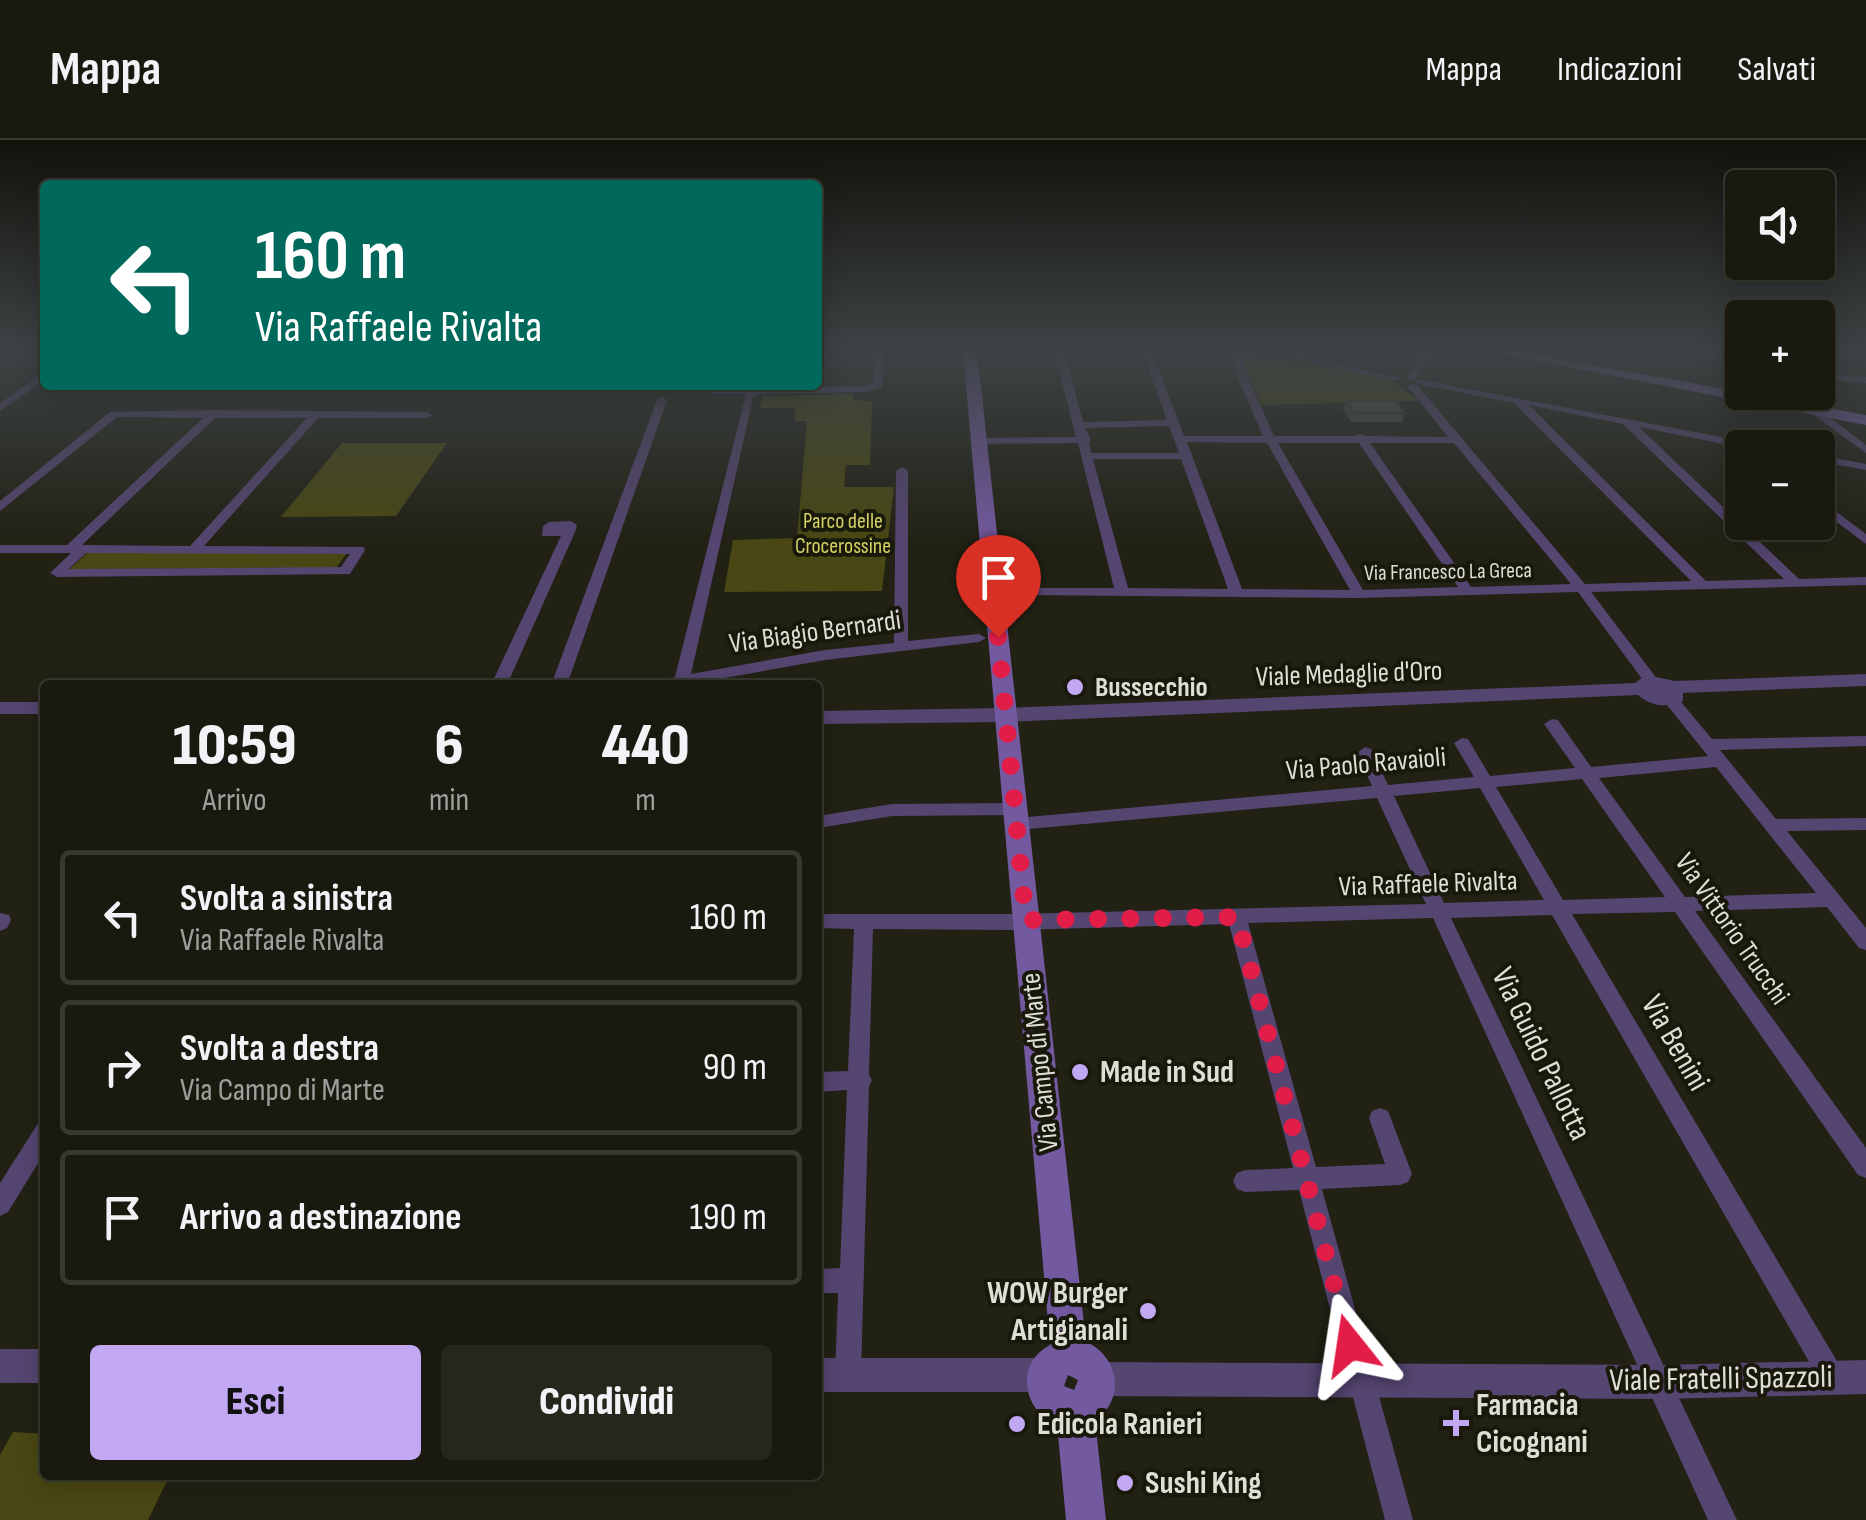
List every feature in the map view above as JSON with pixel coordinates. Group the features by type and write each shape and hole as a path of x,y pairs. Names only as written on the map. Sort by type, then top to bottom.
{"main road":[{"name":"Via Campo di Marte","path":"976,415 1086,1520"}],"street":[{"path":"0,507 112,415"},
{"path":"0,550 77,549 194,549 359,550 345,572 57,573 77,549 212,415"},
{"path":"194,549 314,415"},
{"path":"561,680 656,415"},
{"path":"682,680 744,415"},
{"path":"1078,415 1122,592"},
{"path":"1171,415 1236,591"},
{"path":"1261,415 1360,594"},
{"path":"1440,415 1582,590 1655,698 1866,680"},
{"path":"1532,415 1704,588"},
{"path":"1595,415 1725,442"},
{"path":"1828,415 1866,450"},
{"path":"1627,422 1797,584"},
{"path":"1081,425 1174,423"},
{"path":"1360,437 1468,592"},
{"path":"1180,439 1458,440"},
{"path":"979,441 1084,440"},
{"path":"1088,456 1186,456"},
{"path":"1835,461 1866,467"},
{"path":"901,646 902,470"},
{"path":"1835,515 1866,540"},
{"path":"501,680 569,532"},
{"name":"Via Francesco La Greca","path":"1031,592 1360,594 1866,581"},
{"name":"Via Biagio Bernardi","path":"688,680 901,646 980,638"},
{"name":"Viale Medaglie d'Oro","path":"822,718 1006,715 1646,685"},
{"path":"1671,694 1706,745 1866,942"},
{"path":"0,708 40,708"},
{"name":"Via Vittorio Trucchi","path":"1552,724 1866,1167"},
{"path":"1706,745 1866,741"},
{"name":"Via Benini","path":"1462,744 1849,1377"},
{"name":"Via Guido Pallotta","path":"1365,753 1662,1382 1723,1520"},
{"name":"Via Paolo Ravaioli","path":"822,821 892,810 1016,817 1720,761"},
{"path":"1771,825 1866,824"},
{"name":"Via Raffaele Rivalta","path":"822,922 1237,917 1832,900"},
{"path":"1237,917 1400,1520"},
{"path":"832,1375 852,1280 864,921"},
{"path":"822,1082 861,1080"},
{"path":"1245,1181 1400,1174 1380,1118"},
{"path":"0,1204 40,1140"},
{"path":"822,1280 852,1280"},
{"path":"0,1366 40,1366"},
{"name":"Viale Fratelli Spazzoli","path":"832,1375 1662,1382 1849,1377"}],"green space":[{"name":"Parco delle Crocerossine","path":"795,415 872,415 870,465 846,465 844,487 894,487 882,591 724,592 733,540 797,538 807,421 795,421"},
{"path":"342,443 447,443 396,516 281,517"},
{"path":"87,553 347,553 336,568 70,569"},
{"path":"13,1432 40,1434 40,1480 168,1480 148,1520 0,1520 0,1455"}],"place":[{"name":"Bussecchio","path":"1075,687"},
{"name":"Made in Sud","path":"1080,1072"},
{"name":"WOW Burger Artigianali","path":"1148,1311"},
{"name":"Farmacia Cicognani","path":"1456,1423"},
{"name":"Edicola Ranieri","path":"1017,1424"},
{"name":"Sushi King","path":"1125,1483"}],"route":[{"path":"998,637 1026,920 1237,917 1350,1345"}]}
